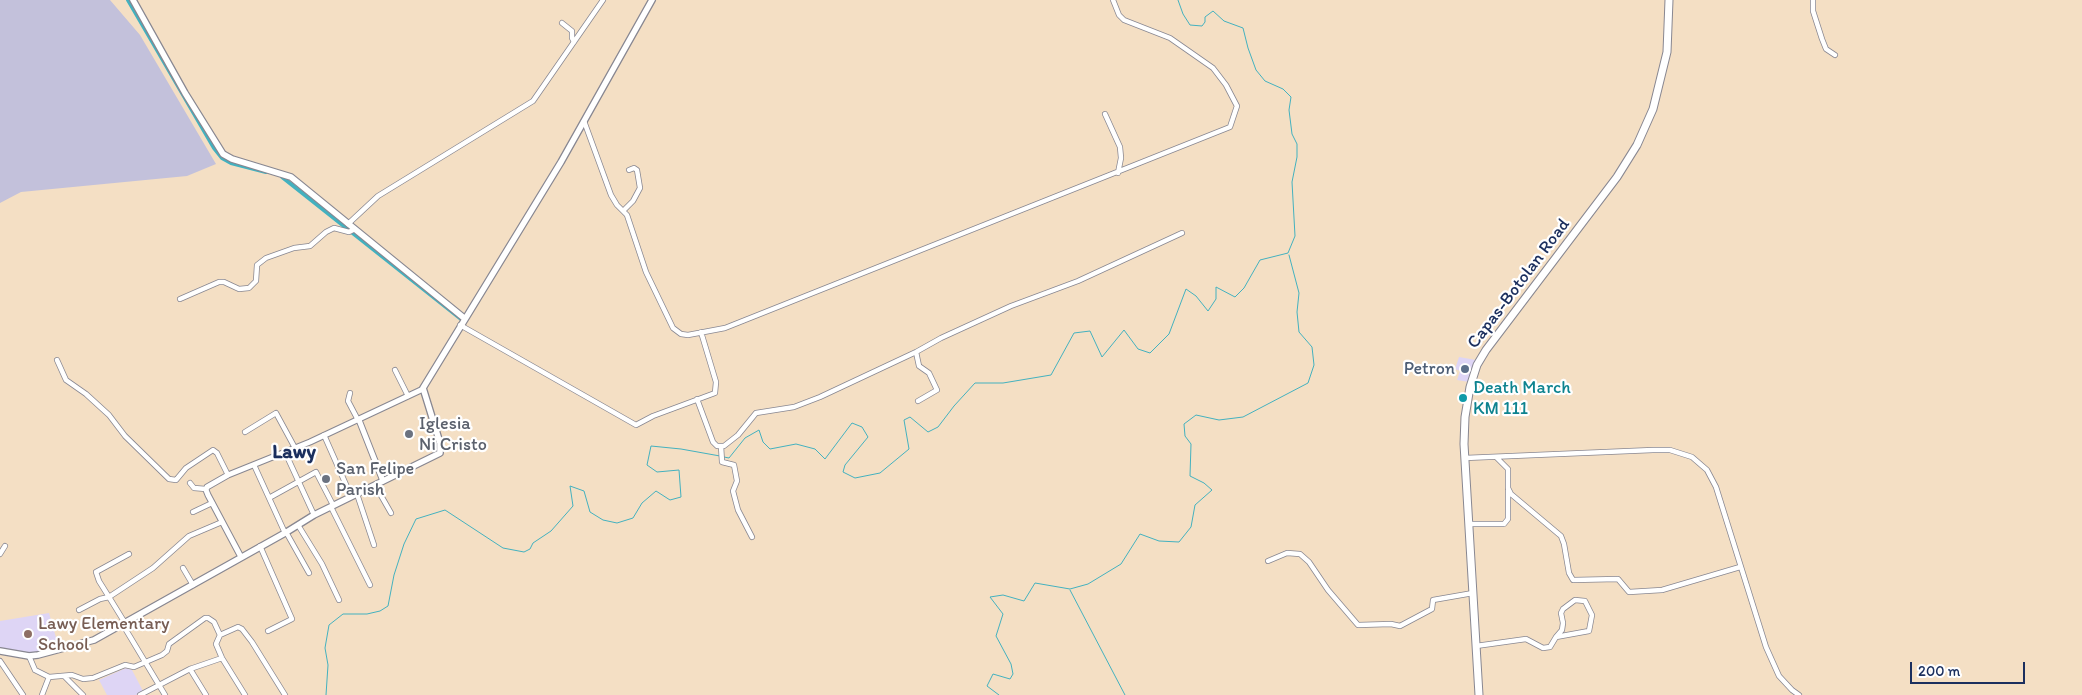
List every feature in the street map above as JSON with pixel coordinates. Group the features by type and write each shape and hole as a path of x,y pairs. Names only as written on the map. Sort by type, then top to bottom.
{"main road":[{"path":"133,0 185,93 223,154 232,159 291,176 464,318"},
{"path":"0,651 29,656 76,646 94,640 286,533 314,515 440,453 440,443 423,389 584,121 652,0"},
{"name":"Capas-Botolan Road","path":"1479,695 1464,430 1467,403 1473,378 1482,357 1618,178 1648,122 1657,96 1667,52 1669,0"}],"street":[{"path":"348,224 371,200 383,192 528,105 536,97 603,0"},
{"path":"584,121 611,195 617,205 624,210 632,226 646,272 671,325 681,334 725,328 1038,202 1118,173 1232,125 1237,106 1221,78 1209,65 1170,38 1124,20 1119,15 1113,0"},
{"path":"1813,0 1813,11 1826,48 1834,55"},
{"path":"562,22 572,31 574,42"},
{"path":"1105,114 1120,147 1121,158 1118,173"},
{"path":"624,210 633,201 640,188 637,170 634,168 629,170"},
{"path":"180,298 219,282 224,282 239,289 249,288 256,281 257,265 266,258 294,248 310,246 326,232 334,228 349,232 355,229"},
{"path":"721,446 732,441 756,413 804,404 1010,306 1078,281 1182,233"},
{"path":"460,325 634,425 714,394 716,390 701,332"},
{"path":"916,352 919,366 929,373 937,390 918,401"},
{"path":"57,360 66,380 86,394 109,415 124,436 169,479 176,480 192,464 213,450 217,453 228,475"},
{"path":"395,370 408,396"},
{"path":"190,482 194,488 206,489 228,475 324,436 423,389"},
{"path":"350,393 348,401 383,480"},
{"path":"697,399 713,442 721,446"},
{"path":"245,432 276,413 295,448"},
{"path":"324,436 354,495 374,545"},
{"path":"721,446 723,463 734,465 737,481 733,491 738,510 752,537"},
{"path":"1465,458 1653,450 1670,450 1692,457 1707,470 1716,487 1766,647 1779,676 1799,695"},
{"path":"285,452 314,515"},
{"path":"1469,524 1504,524 1508,518 1508,469 1496,457"},
{"path":"254,465 286,533 309,573"},
{"path":"269,498 316,472 370,584"},
{"path":"375,485 391,513"},
{"path":"1508,488 1516,499 1560,536 1564,544 1569,574 1573,580 1618,579 1629,592 1656,591 1675,588 1740,567"},
{"path":"206,489 212,504 241,557"},
{"path":"193,512 212,504"},
{"path":"79,610 100,599 110,597 153,568 189,536 222,522"},
{"path":"298,525 322,564 340,600"},
{"path":"0,554 5,546"},
{"path":"260,546 292,619 268,631"},
{"path":"1268,560 1287,553 1300,554 1309,562 1328,590 1360,626 1391,624 1400,626 1432,609 1434,600 1473,593"},
{"path":"129,554 96,572 98,580 110,597 144,662 165,695"},
{"path":"183,568 193,584"},
{"path":"1476,646 1526,639 1547,648 1550,647 1556,636 1563,627 1562,608 1575,600 1586,601 1592,615 1588,631 1556,636"},
{"path":"29,656 36,670 49,677 93,678 125,665 134,667 166,652 168,644 205,618 214,622 220,636"},
{"path":"245,695 222,658 216,644 220,636 236,627 241,628 285,695"},
{"path":"140,695 190,669 222,658"},
{"path":"0,661 23,695"},
{"path":"190,669 206,695"},
{"path":"0,675 8,673"},
{"path":"64,676 82,695"},
{"path":"42,695 49,677"}],"shaded area":[{"path":"0,0 110,0 140,35 216,164 187,176 21,192 0,203"},
{"path":"1459,357 1476,360 1469,382 1457,380 1460,371 1455,369"},
{"name":"Lawy Elementary School","path":"49,613 59,648 29,655 0,648 0,621"},
{"path":"126,668 132,670 143,691 136,695 107,695 99,680"}],"waterway":[{"path":"128,0 214,148 222,158 231,163 266,172"},
{"path":"724,457 729,458 745,438 759,430 763,442 770,449 796,444 815,449 825,459 852,423 862,427 868,437 845,465 843,472 855,478 880,473 909,449 904,420 910,417 928,432 938,427 975,383 1003,383 1051,375 1074,333 1090,331 1102,357 1124,330 1138,349 1150,353 1169,334 1186,289 1196,296 1208,311 1216,299 1216,287 1235,297 1244,288 1260,260 1288,253 1295,236 1292,182 1297,157 1297,144 1292,134 1289,110 1291,97 1283,89 1265,81 1256,70 1243,28 1224,21 1213,11 1205,17 1205,22 1202,26 1190,25 1183,14 1178,0"},
{"path":"282,177 461,319"},
{"path":"999,695 987,686 993,674 1010,679 1013,674 1011,664 996,636 1003,614 990,597 1003,595 1024,601 1035,583 1070,589 1088,584 1121,564 1140,534 1159,541 1179,542 1191,527 1195,505 1212,490 1204,483 1190,476 1191,444 1185,436 1184,424 1196,415 1219,420 1243,417 1308,383 1314,365 1312,347 1299,332 1297,312 1299,293 1289,255"},
{"path":"326,695 328,665 325,648 329,625 343,614 367,614 380,611 388,606 394,575 404,544 416,519 445,510 503,548 524,552 530,549 533,543 551,531 573,506 570,486 584,491 590,512 603,520 617,523 633,518 642,503 656,491 670,500 681,497 679,470 657,472 647,465 651,446 720,456"},
{"path":"1070,590 1125,695"}],"place":[{"name":"Petron","path":"1465,369"},
{"name":"Death March KM 111","path":"1463,398"},
{"name":"Iglesia Ni Cristo","path":"409,434"},
{"name":"San Felipe Parish","path":"326,479"},
{"name":"Lawy Elementary School","path":"28,634"}],"district":[{"name":"Lawy","path":"294,453"}]}
